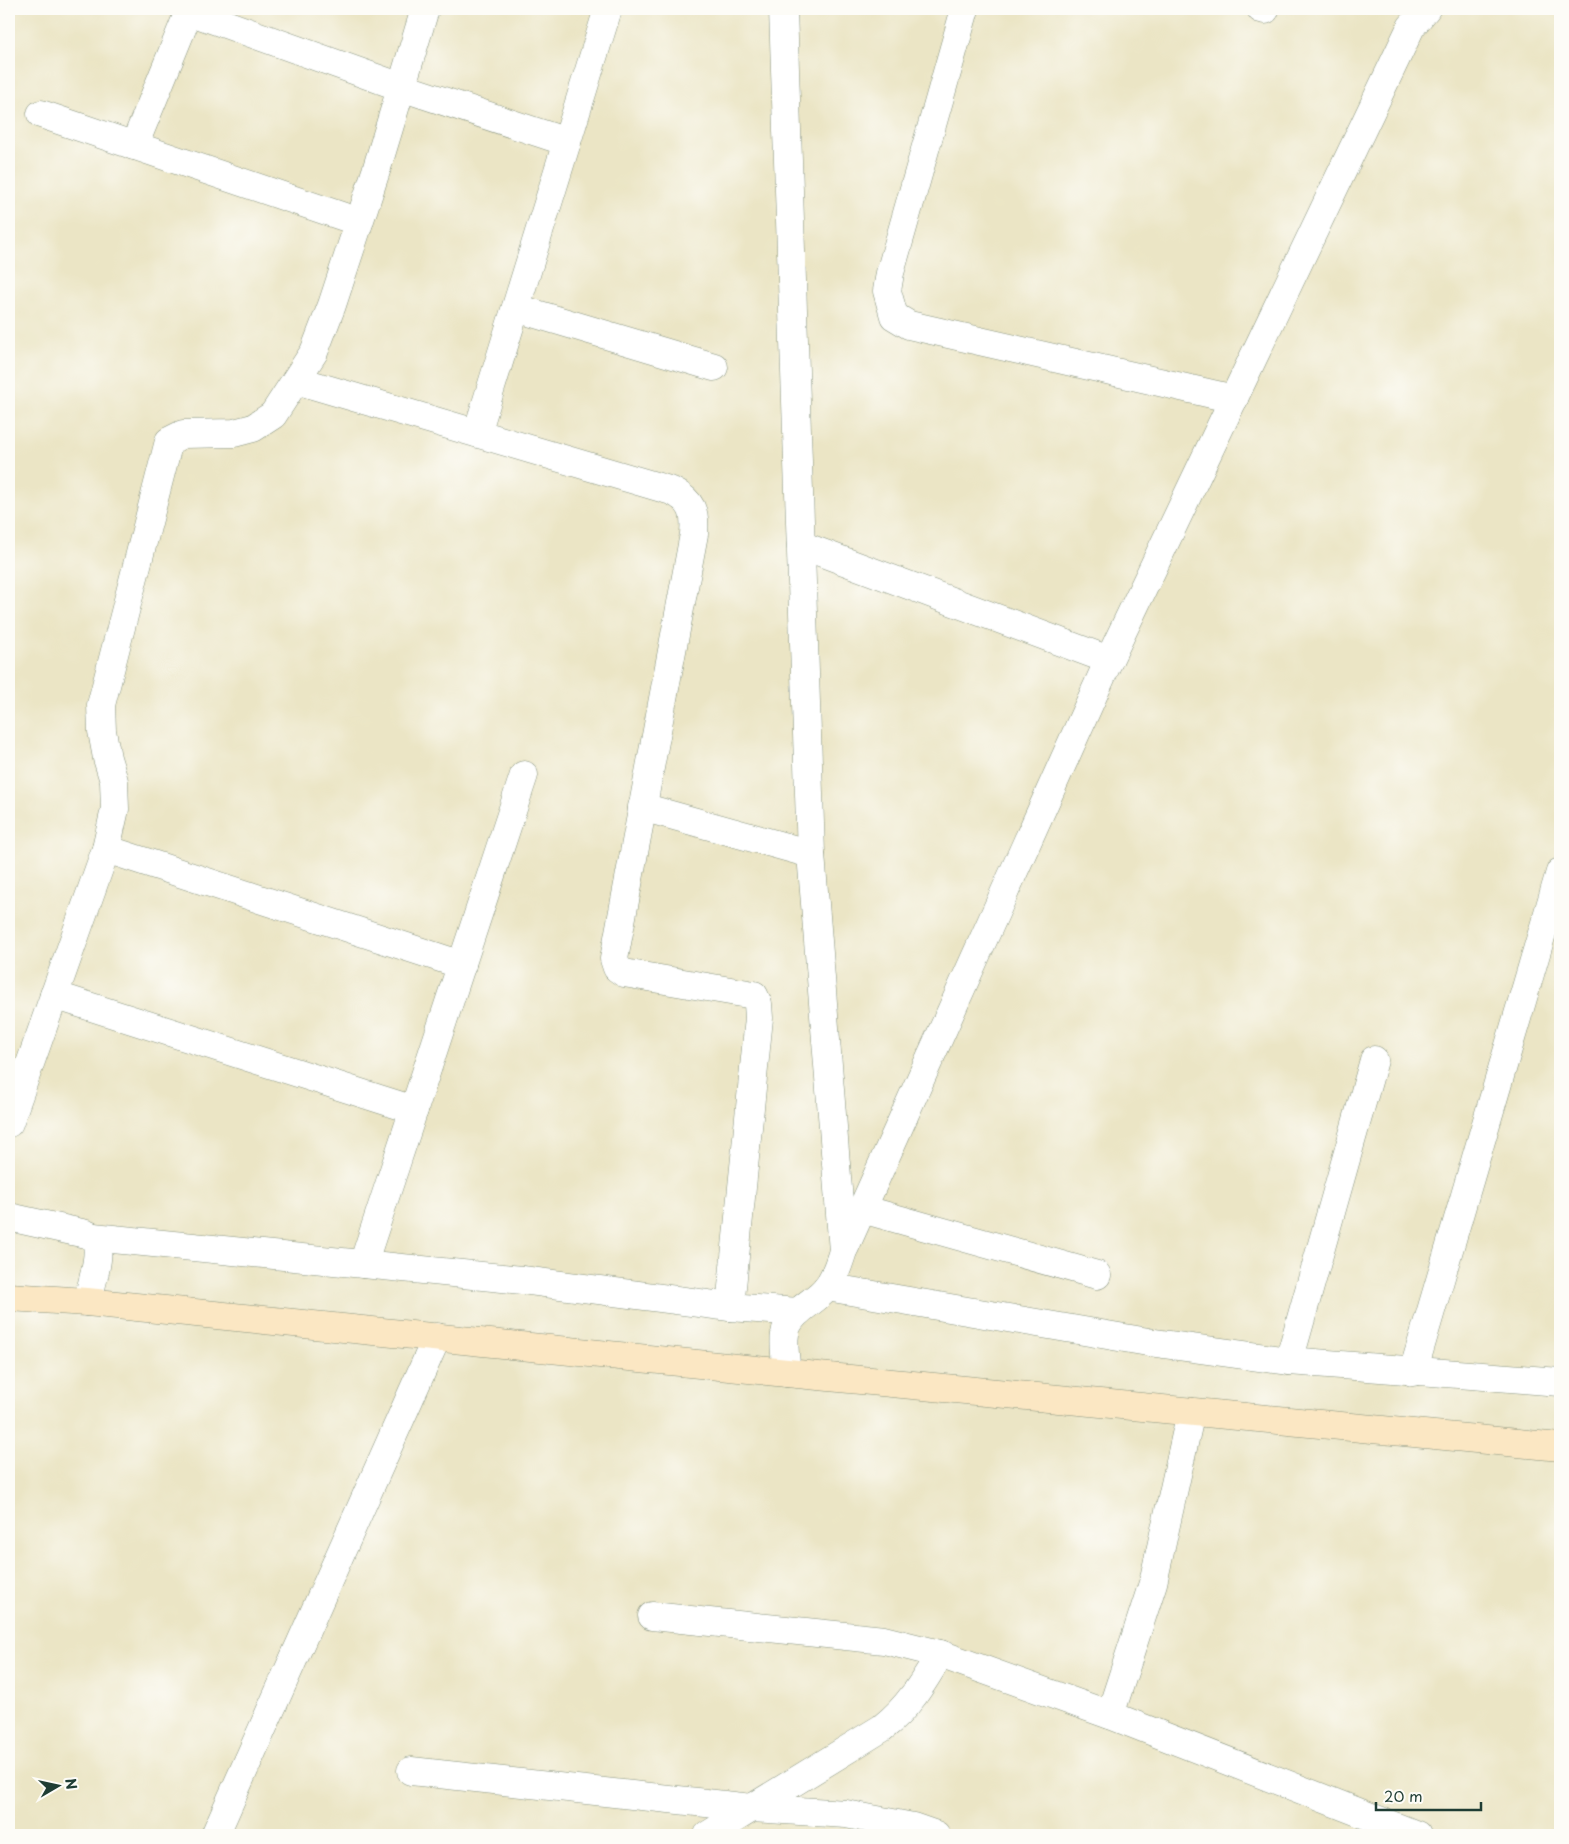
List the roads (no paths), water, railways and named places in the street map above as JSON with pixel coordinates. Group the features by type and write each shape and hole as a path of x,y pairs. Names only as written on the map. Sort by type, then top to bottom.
{"street":[{"path":"9,1123 106,849 115,809 114,781 107,758 101,705 169,442 183,434 234,433 253,428 273,415 314,352 332,305 359,222 425,9"},
{"path":"477,433 608,9"},
{"path":"783,9 811,854 843,1251"},
{"path":"965,9 890,273 887,291 894,316 909,325 1234,399"},
{"path":"789,1345 836,1272 843,1251 1108,660 1412,27 1426,9"},
{"path":"134,146 189,10 401,87 567,142"},
{"path":"41,114 359,222"},
{"path":"516,308 714,367"},
{"path":"296,380 672,491 692,505 695,518 694,534 614,952 617,968 624,973 754,995 758,1004 758,1028 730,1307"},
{"path":"801,545 1108,660"},
{"path":"363,1264 524,775"},
{"path":"642,808 811,854"},
{"path":"106,849 462,965"},
{"path":"1413,1372 1560,872"},
{"path":"54,995 414,1110"},
{"path":"1289,1361 1374,1060"},
{"path":"862,1209 1098,1275"},
{"path":"9,1217 86,1234 95,1246 88,1297"},
{"path":"95,1246 363,1264 522,1280 730,1307 789,1345"},
{"path":"827,1287 1148,1342 1289,1361 1560,1382"},
{"path":"9,1297 88,1297 437,1337 789,1345 1191,1412 1560,1447"},
{"path":"215,1835 437,1337"},
{"path":"1110,1715 1153,1582 1191,1412"},
{"path":"652,1616 884,1640 940,1654 1110,1715 1417,1835"},
{"path":"708,1835 899,1715 914,1697 940,1654"},
{"path":"410,1771 752,1808 846,1814 913,1827 936,1835"}]}
